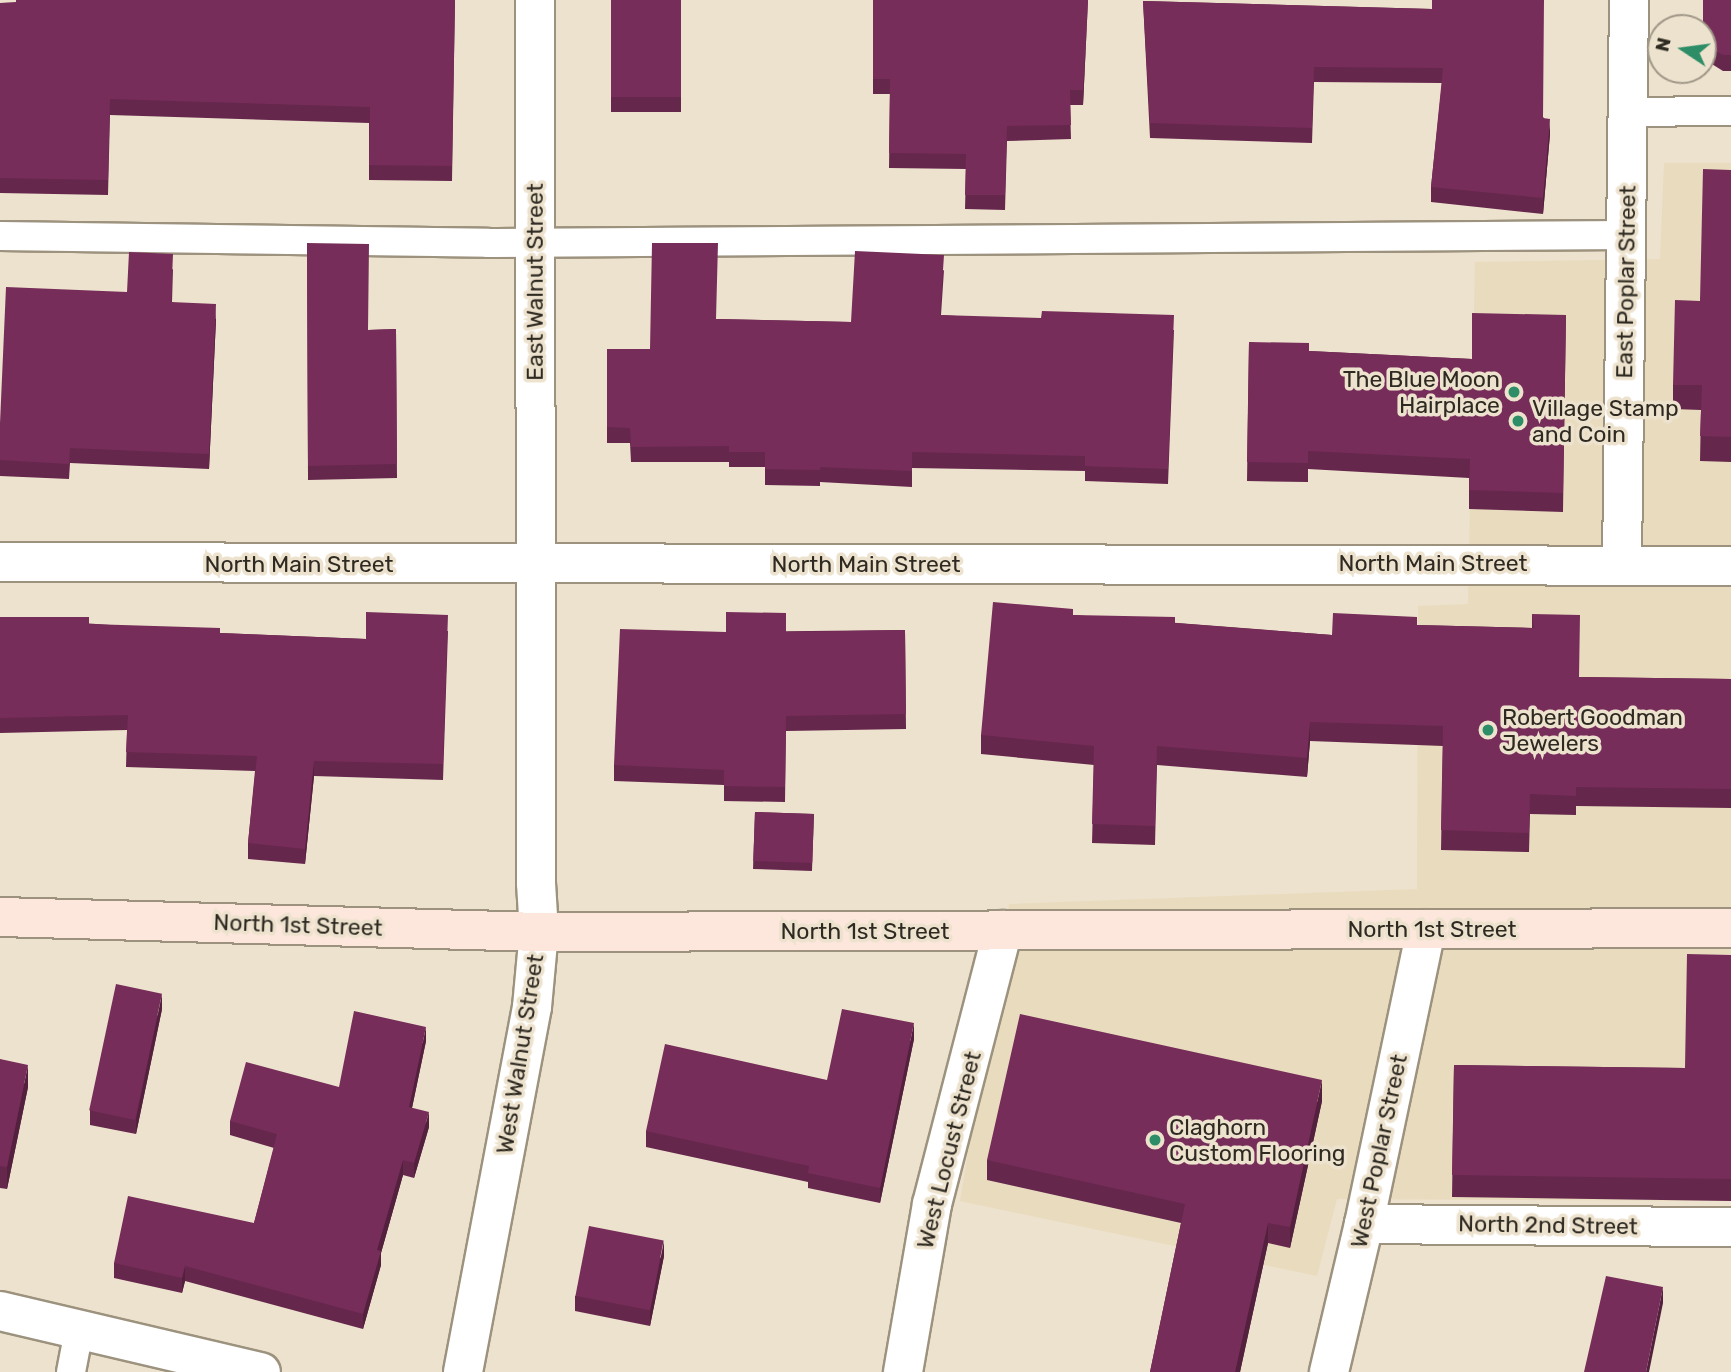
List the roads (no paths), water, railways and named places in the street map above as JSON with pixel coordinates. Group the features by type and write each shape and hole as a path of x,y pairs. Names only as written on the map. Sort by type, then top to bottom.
{"street":[{"name":"East Walnut Street","path":"535,0 535,565"},
{"name":"East Poplar Street","path":"1622,563 1629,0"},
{"name":"North Main Street","path":"0,562 535,565 1622,563 1731,566"},
{"name":"West Walnut Street","path":"463,1372 531,1007 539,932 536,883 535,565"},
{"name":"North 1st Street","path":"0,917 539,932 1731,928"},
{"name":"West Poplar Street","path":"1329,1372 1364,1224 1426,929"},
{"name":"West Locust Street","path":"903,1372 932,1204 1003,930"},
{"name":"North 2nd Street","path":"1364,1224 1731,1227"},
{"path":"0,1311 261,1372"}],"lane":[{"path":"1628,111 1731,111"},
{"path":"0,236 535,242 1626,235"},
{"path":"71,1372 79,1329"}],"place":[{"name":"The Blue Moon Hairplace","path":"1514,392"},
{"name":"Village Stamp and Coin","path":"1518,421"},
{"name":"Robert Goodman Jewelers","path":"1488,730"},
{"name":"Claghorn Custom Flooring","path":"1155,1140"}]}
